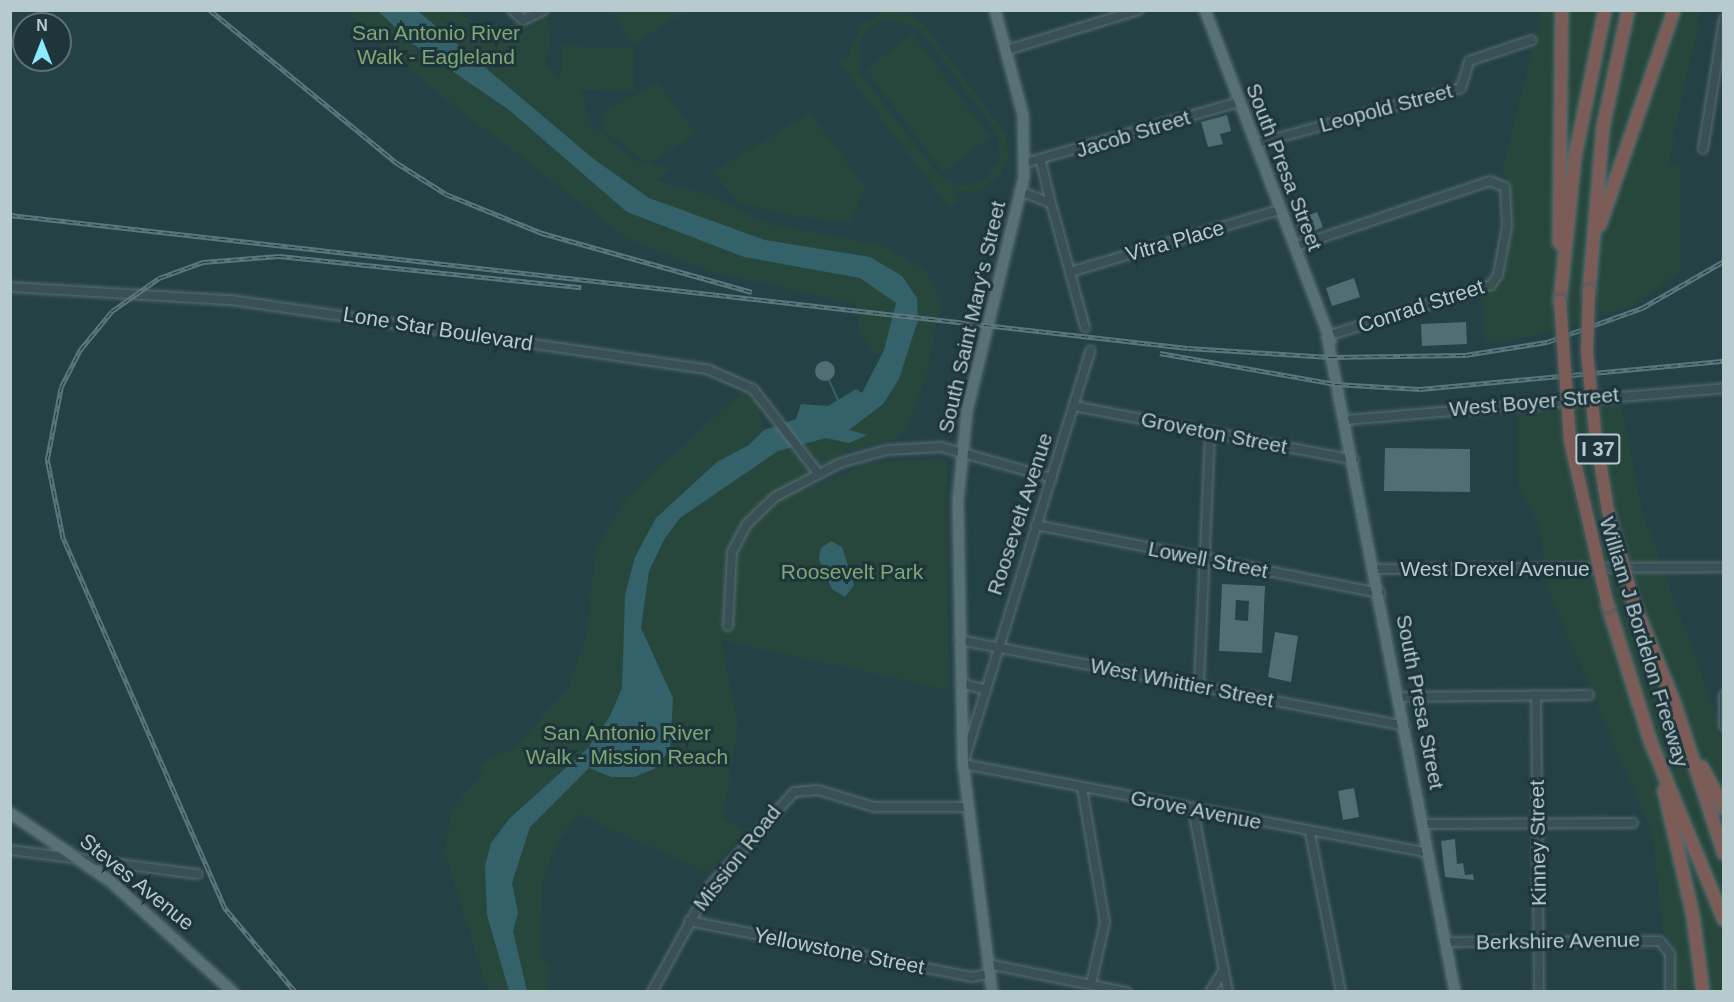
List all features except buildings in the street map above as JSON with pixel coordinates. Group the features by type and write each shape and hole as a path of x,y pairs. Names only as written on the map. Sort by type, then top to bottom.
{"highway":[{"path":"1560,301 1562,10"},
{"name":"William J Bordelon Freeway","path":"1605,10 1575,156 1560,301 1570,441 1608,606 1651,743 1724,920"},
{"name":"William J Bordelon Freeway","path":"1628,10 1603,127 1589,291 1587,352 1597,442 1608,510 1634,604 1674,702 1724,854"},
{"path":"1593,246 1674,10"},
{"path":"1674,702 1724,808"},
{"path":"1651,743 1680,851 1703,992"}],"main road":[{"name":"South Saint Mary's Street","path":"961,452 1022,192 1025,163 1023,115 995,10"},
{"name":"South Presa Street","path":"1205,10 1338,363 1346,420 1455,992"},
{"name":"Roosevelt Avenue","path":"961,452 959,640 963,764 992,992"},
{"name":"Steves Avenue","path":"10,813 75,856 142,908 233,992"}],"street":[{"path":"512,10 523,20 544,10"},
{"path":"1007,50 1139,10"},
{"path":"1704,149 1724,19"},
{"name":"Leopold Street","path":"1255,144 1461,88 1469,61 1532,40"},
{"name":"Jacob Street","path":"1025,163 1041,162 1239,102"},
{"path":"1041,162 1085,327"},
{"name":"Conrad Street","path":"1293,247 1494,180 1505,187 1507,226 1498,275 1491,285 1327,336"},
{"name":"South Saint Mary's Street","path":"1022,192 1051,203"},
{"name":"Vitra Place","path":"1070,272 1279,210"},
{"name":"Lone Star Boulevard","path":"10,287 274,305 709,370 743,382 774,413 818,473"},
{"name":"Roosevelt Avenue","path":"963,764 1090,351"},
{"name":"West Boyer Street","path":"1346,420 1724,388"},
{"name":"Groveton Street","path":"1074,406 1354,460"},
{"path":"1199,686 1210,432"},
{"path":"728,626 737,539 762,507 818,473 887,450 961,452 1052,478"},
{"name":"Lowell Street","path":"1036,525 1380,593"},
{"name":"West Drexel Avenue","path":"1376,570 1724,567"},
{"name":"West Whittier Street","path":"959,640 1405,726"},
{"path":"960,683 986,690"},
{"name":"Kinney Street","path":"1536,695 1539,992"},
{"path":"1399,697 1588,695"},
{"path":"1722,695 1724,726"},
{"name":"Grove Avenue","path":"963,764 1310,833 1429,854"},
{"path":"1082,788 1105,922 1091,984"},
{"name":"Mission Road","path":"652,992 689,921 730,861 794,792 818,790 874,807 968,807"},
{"path":"1193,810 1228,992"},
{"path":"1423,824 1633,823"},
{"path":"1310,833 1341,992"},
{"path":"10,850 75,856 196,874"},
{"name":"Yellowstone Street","path":"689,921 971,977 989,969 1091,984 1127,992"},
{"name":"Berkshire Avenue","path":"1447,942 1653,940 1668,947 1670,992"},
{"path":"1210,992 1224,970"}],"green space":[{"name":"San Antonio River Walk - Mission Reach","path":"350,11 456,11 492,35 514,22 529,29 547,19 551,40 546,65 560,82 562,46 635,48 633,91 582,90 591,124 636,161 648,164 600,127 604,111 658,83 696,134 650,163 670,168 656,180 708,195 772,225 881,245 926,270 941,301 926,379 905,430 894,440 845,452 796,478 803,490 876,461 947,460 949,690 721,640 738,727 723,818 744,831 709,873 578,814 558,841 543,879 539,956 549,968 548,991 488,991 444,851 453,807 486,771 478,770 483,762 514,748 568,688 586,639 596,550 628,496 744,390 762,408 758,412 764,430 796,419 801,404 828,406 856,389 862,393 883,352 875,354 860,334 856,304 710,271 628,239 433,89 375,40"},
{"path":"612,11 687,11 633,44"},
{"path":"1541,11 1701,11 1668,165 1681,165 1680,271 1631,306 1529,337 1485,343 1483,292 1504,282 1509,241 1512,208 1503,166"},
{"path":"885,12 906,13 924,24 1006,135 1008,156 1001,175 979,191 951,192 957,201 949,207 838,61 848,57 861,25","holes":["892,19 919,29 997,132 1000,160 982,182 959,186 939,176 860,73 860,40 871,26"]},
{"path":"912,34 990,137 943,172 866,69"},
{"path":"810,113 865,187 851,223 789,215 737,201 713,172"},
{"path":"1620,399 1642,511 1723,733 1723,991 1676,991 1675,949 1663,932 1652,833 1546,584 1539,523 1517,485 1517,409"}],"water":[{"path":"378,11 418,11 595,160 649,198 765,240 870,257 902,276 917,298 918,320 899,379 883,404 849,430 867,435 849,443 826,438 778,451 680,518 665,538 649,571 641,628 673,698 670,750 654,769 634,777 611,777 589,768 530,827 512,883 518,913 513,931 527,991 509,991 487,915 485,866 491,843 510,818 588,748 610,716 622,688 625,595 635,557 656,518 717,462 749,445 764,430 796,419 801,404 828,406 856,389 862,393 884,350 896,303 860,278 744,257 627,212 509,110 413,44"},
{"path":"831,541 842,547 854,585 845,597 832,589 819,559 821,548"}],"waterway":[{"path":"829,380 839,402"}],"railway":[{"path":"210,10 397,163 446,194 542,233 752,292"},
{"path":"10,215 1188,348 1330,357 1465,355 1547,342 1642,308 1724,261"},
{"path":"295,992 225,909 63,539 47,460 61,387 80,350 112,311 159,278 203,262 279,256 581,287"},
{"path":"1160,353 1335,384 1420,389 1724,361"}],"park label":[{"name":"San Antonio River Walk - Eagleland","path":"436,45"},
{"name":"Roosevelt Park","path":"852,572"}]}
